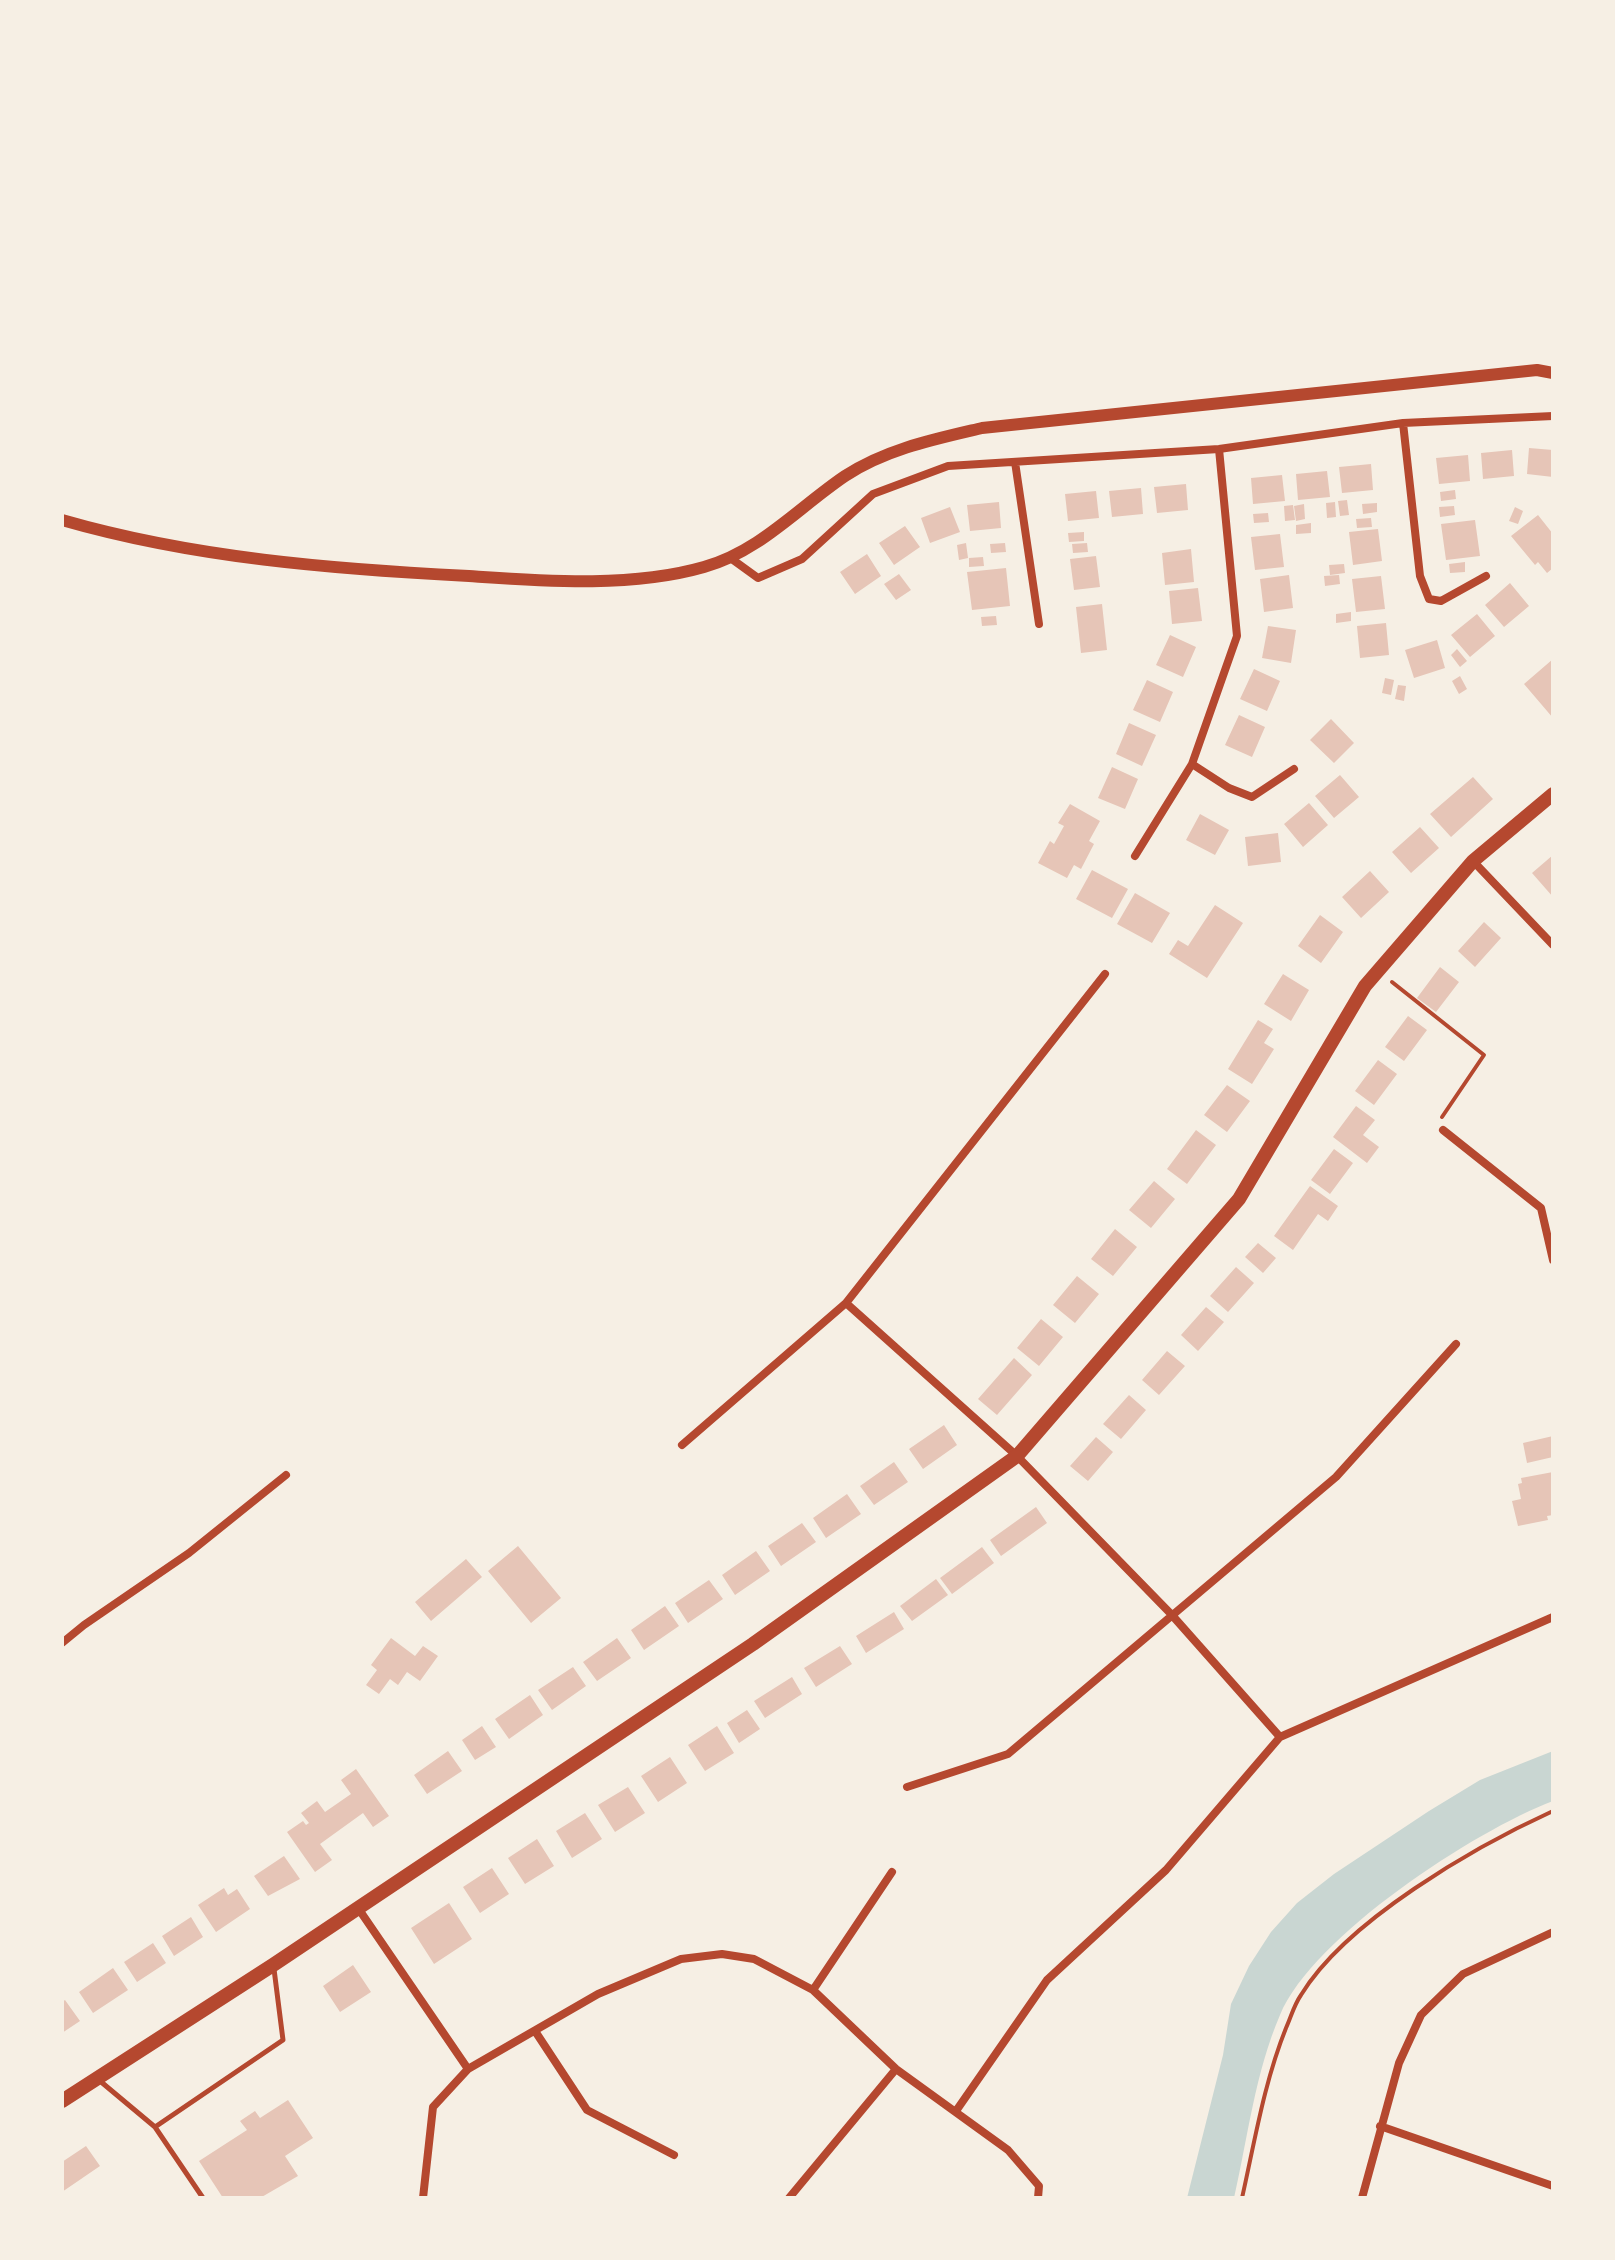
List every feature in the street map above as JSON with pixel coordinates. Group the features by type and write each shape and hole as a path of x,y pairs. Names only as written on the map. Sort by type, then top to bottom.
{"main road":[{"path":"62,2101 273,1965 753,1644 1017,1456 1239,1199 1365,986 1473,861 1553,794"}],"street":[{"path":"62,520 158,543 330,568 563,582 677,573 705,567 760,541 847,475 915,444 982,428 1537,370 1553,373"},
{"path":"729,557 758,578 802,559 873,494 948,466 1219,449 1403,423 1553,416"},
{"path":"1403,423 1420,576 1429,599 1441,601 1486,576"},
{"path":"1135,856 1192,764 1237,636 1219,449"},
{"path":"1015,462 1039,624"},
{"path":"1192,764 1229,788 1252,797 1294,769"},
{"path":"1473,861 1553,945"},
{"path":"682,1445 846,1303 1105,974"},
{"path":"1443,1130 1541,1208 1553,1260"},
{"path":"846,1303 1017,1456 1171,1614 1280,1737"},
{"path":"907,1787 1008,1754 1336,1477 1456,1344"},
{"path":"62,1643 189,1553 286,1475"},
{"path":"956,2111 1047,1980 1166,1870 1280,1737 1553,1617"},
{"path":"813,1990 892,1872"},
{"path":"358,1907 468,2069"},
{"path":"1362,2198 1399,2063 1421,2015 1463,1974 1553,1932"},
{"path":"423,2198 433,2107 468,2069 598,1994 681,1959 722,1954 754,1959 813,1990 896,2069 1008,2150 1039,2186 1038,2198"},
{"path":"535,2031 587,2110 674,2155"},
{"path":"789,2198 896,2069"},
{"path":"1380,2126 1553,2186"}],"lane":[{"path":"155,2127 283,2040 273,1965"},
{"path":"96,2077 155,2127 203,2198"}],"path":[{"path":"1392,982 1484,1055 1436,1126 1443,1130"},
{"path":"1242,2198 1263,2093 1300,1996 1316,1974 1336,1950 1391,1907 1508,1831 1553,1811"}],"shaded area":[{"path":"1553,1751 1553,1801 1482,1836 1399,1890 1325,1952 1298,1984 1280,2015 1264,2059 1234,2198 1187,2198 1223,2055 1231,2004 1249,1966 1271,1932 1297,1903 1334,1874 1429,1811 1480,1780"}],"building":[{"path":"1529,448 1553,450 1553,477 1527,474"},
{"path":"1512,450 1514,476 1483,479 1481,453"},
{"path":"1468,455 1470,481 1439,484 1436,458"},
{"path":"1371,464 1373,490 1342,493 1339,467"},
{"path":"1327,471 1330,497 1298,500 1296,474"},
{"path":"1282,475 1285,501 1253,504 1251,478"},
{"path":"1186,484 1188,510 1157,513 1154,487"},
{"path":"1141,488 1143,514 1112,517 1109,491"},
{"path":"1455,490 1456,499 1441,501 1440,492"},
{"path":"1096,491 1099,518 1068,521 1065,494"},
{"path":"1347,500 1349,515 1340,516 1338,501"},
{"path":"999,502 1001,528 970,531 967,505"},
{"path":"1335,502 1336,517 1327,518 1326,503"},
{"path":"1377,503 1377,512 1363,514 1362,504"},
{"path":"1304,504 1305,519 1296,521 1294,506"},
{"path":"1293,505 1295,520 1285,521 1284,506"},
{"path":"1454,506 1455,515 1440,517 1439,507"},
{"path":"950,507 960,532 930,543 921,518"},
{"path":"1515,507 1523,511 1518,524 1509,521"},
{"path":"1268,513 1269,522 1254,523 1253,514"},
{"path":"1538,515 1553,534 1553,568 1547,573 1538,562 1535,565 1511,536"},
{"path":"1371,518 1372,527 1357,528 1356,519"},
{"path":"1475,520 1480,556 1446,560 1441,524"},
{"path":"1311,523 1311,533 1296,534 1296,525"},
{"path":"905,526 920,547 894,565 879,543"},
{"path":"1378,529 1382,561 1353,565 1349,532"},
{"path":"1084,532 1084,541 1069,542 1068,533"},
{"path":"1280,534 1284,567 1255,570 1251,537"},
{"path":"966,543 968,558 959,560 957,545"},
{"path":"1005,543 1006,552 991,553 990,544"},
{"path":"1087,543 1088,552 1073,553 1072,544"},
{"path":"1191,549 1194,582 1165,585 1162,553"},
{"path":"867,554 881,576 855,594 840,572"},
{"path":"1096,556 1100,587 1074,590 1070,559"},
{"path":"983,557 984,566 969,567 969,558"},
{"path":"1465,562 1465,572 1450,573 1449,564"},
{"path":"1344,564 1345,573 1330,575 1329,565"},
{"path":"1006,568 1010,606 972,610 967,572"},
{"path":"899,574 911,590 896,600 884,584"},
{"path":"1289,575 1293,608 1264,612 1260,579"},
{"path":"1339,575 1340,584 1325,586 1324,576"},
{"path":"1381,576 1385,609 1356,612 1352,579"},
{"path":"1510,583 1529,606 1504,627 1485,605"},
{"path":"1198,588 1202,621 1172,624 1169,591"},
{"path":"1102,604 1107,650 1081,653 1076,607"},
{"path":"1351,612 1351,621 1336,623 1336,614"},
{"path":"1477,614 1495,636 1470,657 1451,635"},
{"path":"996,616 997,625 982,626 981,617"},
{"path":"1386,623 1389,655 1360,658 1357,626"},
{"path":"1268,626 1296,630 1291,663 1262,658"},
{"path":"1170,635 1196,647 1183,677 1156,665"},
{"path":"1437,640 1445,668 1414,678 1405,650"},
{"path":"1457,649 1467,661 1460,667 1451,655"},
{"path":"1553,659 1553,718 1524,684"},
{"path":"1254,669 1280,681 1267,711 1240,699"},
{"path":"1460,676 1467,689 1459,694 1452,681"},
{"path":"1385,678 1394,680 1391,695 1382,693"},
{"path":"1147,680 1173,692 1160,722 1133,710"},
{"path":"1398,685 1406,686 1404,701 1395,699"},
{"path":"1239,715 1265,727 1252,757 1225,745"},
{"path":"1331,719 1354,743 1334,763 1310,740"},
{"path":"1129,723 1156,735 1142,766 1116,754"},
{"path":"1112,767 1138,779 1125,809 1098,798"},
{"path":"1340,775 1359,797 1334,818 1315,796"},
{"path":"1473,777 1493,799 1451,837 1430,814"},
{"path":"1309,803 1328,825 1303,847 1284,824"},
{"path":"1070,804 1100,821 1089,841 1094,844 1081,869 1074,865 1067,878 1038,863 1050,841 1054,844 1064,826 1058,823"},
{"path":"1200,814 1229,830 1215,855 1186,840"},
{"path":"1420,827 1439,848 1411,873 1392,852"},
{"path":"1278,833 1281,862 1248,866 1245,837"},
{"path":"1553,855 1553,897 1532,873"},
{"path":"1092,870 1128,889 1112,918 1076,899"},
{"path":"1370,871 1389,892 1361,918 1342,897"},
{"path":"1135,893 1170,913 1152,943 1117,924"},
{"path":"1215,905 1243,923 1207,978 1169,954 1178,940 1188,946"},
{"path":"1320,915 1343,932 1321,963 1298,946"},
{"path":"1484,922 1501,938 1475,967 1458,951"},
{"path":"1440,967 1459,982 1436,1012 1417,998"},
{"path":"1283,974 1309,990 1291,1021 1264,1004"},
{"path":"1408,1016 1427,1030 1404,1061 1385,1047"},
{"path":"1258,1020 1273,1029 1264,1043 1274,1049 1252,1084 1228,1069"},
{"path":"1378,1060 1397,1074 1374,1105 1355,1091"},
{"path":"1227,1085 1250,1101 1227,1132 1204,1115"},
{"path":"1356,1106 1375,1120 1363,1135 1379,1147 1367,1163 1333,1137"},
{"path":"1196,1130 1216,1145 1187,1184 1167,1169"},
{"path":"1334,1149 1353,1163 1330,1194 1311,1180"},
{"path":"1154,1181 1175,1199 1151,1228 1129,1210"},
{"path":"1310,1186 1338,1206 1328,1221 1318,1214 1293,1250 1274,1236"},
{"path":"1115,1229 1137,1247 1113,1276 1091,1259"},
{"path":"1258,1243 1276,1258 1263,1273 1245,1257"},
{"path":"1236,1267 1254,1283 1228,1312 1210,1296"},
{"path":"1077,1276 1099,1294 1075,1323 1053,1305"},
{"path":"1206,1307 1224,1322 1198,1351 1181,1335"},
{"path":"1041,1319 1063,1337 1039,1366 1017,1348"},
{"path":"1167,1351 1185,1366 1159,1395 1142,1380"},
{"path":"1014,1358 1032,1375 997,1415 978,1399"},
{"path":"1129,1395 1146,1410 1121,1439 1103,1424"},
{"path":"944,1425 957,1445 923,1469 909,1449"},
{"path":"1553,1436 1553,1457 1527,1463 1523,1443"},
{"path":"1096,1437 1113,1452 1088,1481 1070,1466"},
{"path":"894,1462 908,1482 874,1505 860,1486"},
{"path":"1553,1472 1553,1515 1547,1516 1548,1520 1518,1526 1512,1501 1521,1499 1518,1484 1522,1483 1521,1478"},
{"path":"847,1494 861,1514 826,1538 813,1518"},
{"path":"1036,1507 1047,1523 1001,1556 990,1540"},
{"path":"802,1523 816,1542 781,1566 768,1546"},
{"path":"518,1546 561,1598 531,1623 488,1571"},
{"path":"982,1547 994,1563 952,1594 940,1578"},
{"path":"756,1551 770,1571 735,1595 722,1575"},
{"path":"466,1559 482,1577 431,1621 415,1602"},
{"path":"936,1579 948,1595 912,1621 900,1606"},
{"path":"709,1580 723,1599 688,1623 675,1603"},
{"path":"665,1606 679,1626 644,1650 631,1630"},
{"path":"894,1612 904,1629 866,1653 856,1636"},
{"path":"391,1638 415,1656 423,1646 438,1656 420,1681 407,1672 398,1685 390,1679 379,1694 366,1685 377,1670 371,1665"},
{"path":"617,1638 631,1658 597,1681 583,1662"},
{"path":"840,1646 852,1664 816,1687 804,1668"},
{"path":"573,1667 586,1686 552,1710 538,1690"},
{"path":"792,1677 802,1694 765,1718 754,1701"},
{"path":"530,1695 543,1715 509,1739 495,1719"},
{"path":"747,1710 760,1729 739,1743 727,1723"},
{"path":"482,1726 496,1747 475,1760 462,1740"},
{"path":"717,1726 734,1753 705,1771 688,1745"},
{"path":"448,1751 462,1771 427,1794 414,1775"},
{"path":"670,1757 687,1783 658,1802 641,1776"},
{"path":"356,1769 389,1816 373,1827 363,1813 320,1844 332,1860 315,1872 287,1832 303,1821 306,1825 309,1823 301,1813 317,1801 325,1812 351,1794 341,1780"},
{"path":"628,1787 645,1813 615,1832 598,1805"},
{"path":"585,1813 602,1839 572,1858 556,1831"},
{"path":"537,1839 554,1866 525,1884 508,1858"},
{"path":"284,1856 300,1879 268,1896 254,1876"},
{"path":"492,1868 509,1894 480,1913 463,1887"},
{"path":"224,1888 228,1895 237,1889 250,1909 216,1932 198,1905"},
{"path":"449,1903 472,1939 434,1964 411,1928"},
{"path":"191,1917 203,1937 174,1956 162,1936"},
{"path":"153,1943 166,1963 137,1982 124,1962"},
{"path":"353,1965 371,1992 340,2012 323,1986"},
{"path":"113,1968 128,1990 93,2013 79,1992"},
{"path":"65,2000 80,2021 62,2033 62,2002"},
{"path":"288,2100 313,2138 285,2156 298,2176 260,2198 223,2198 199,2161 247,2130 240,2121 255,2111 260,2118"},
{"path":"86,2146 100,2166 62,2192 62,2162"}]}
